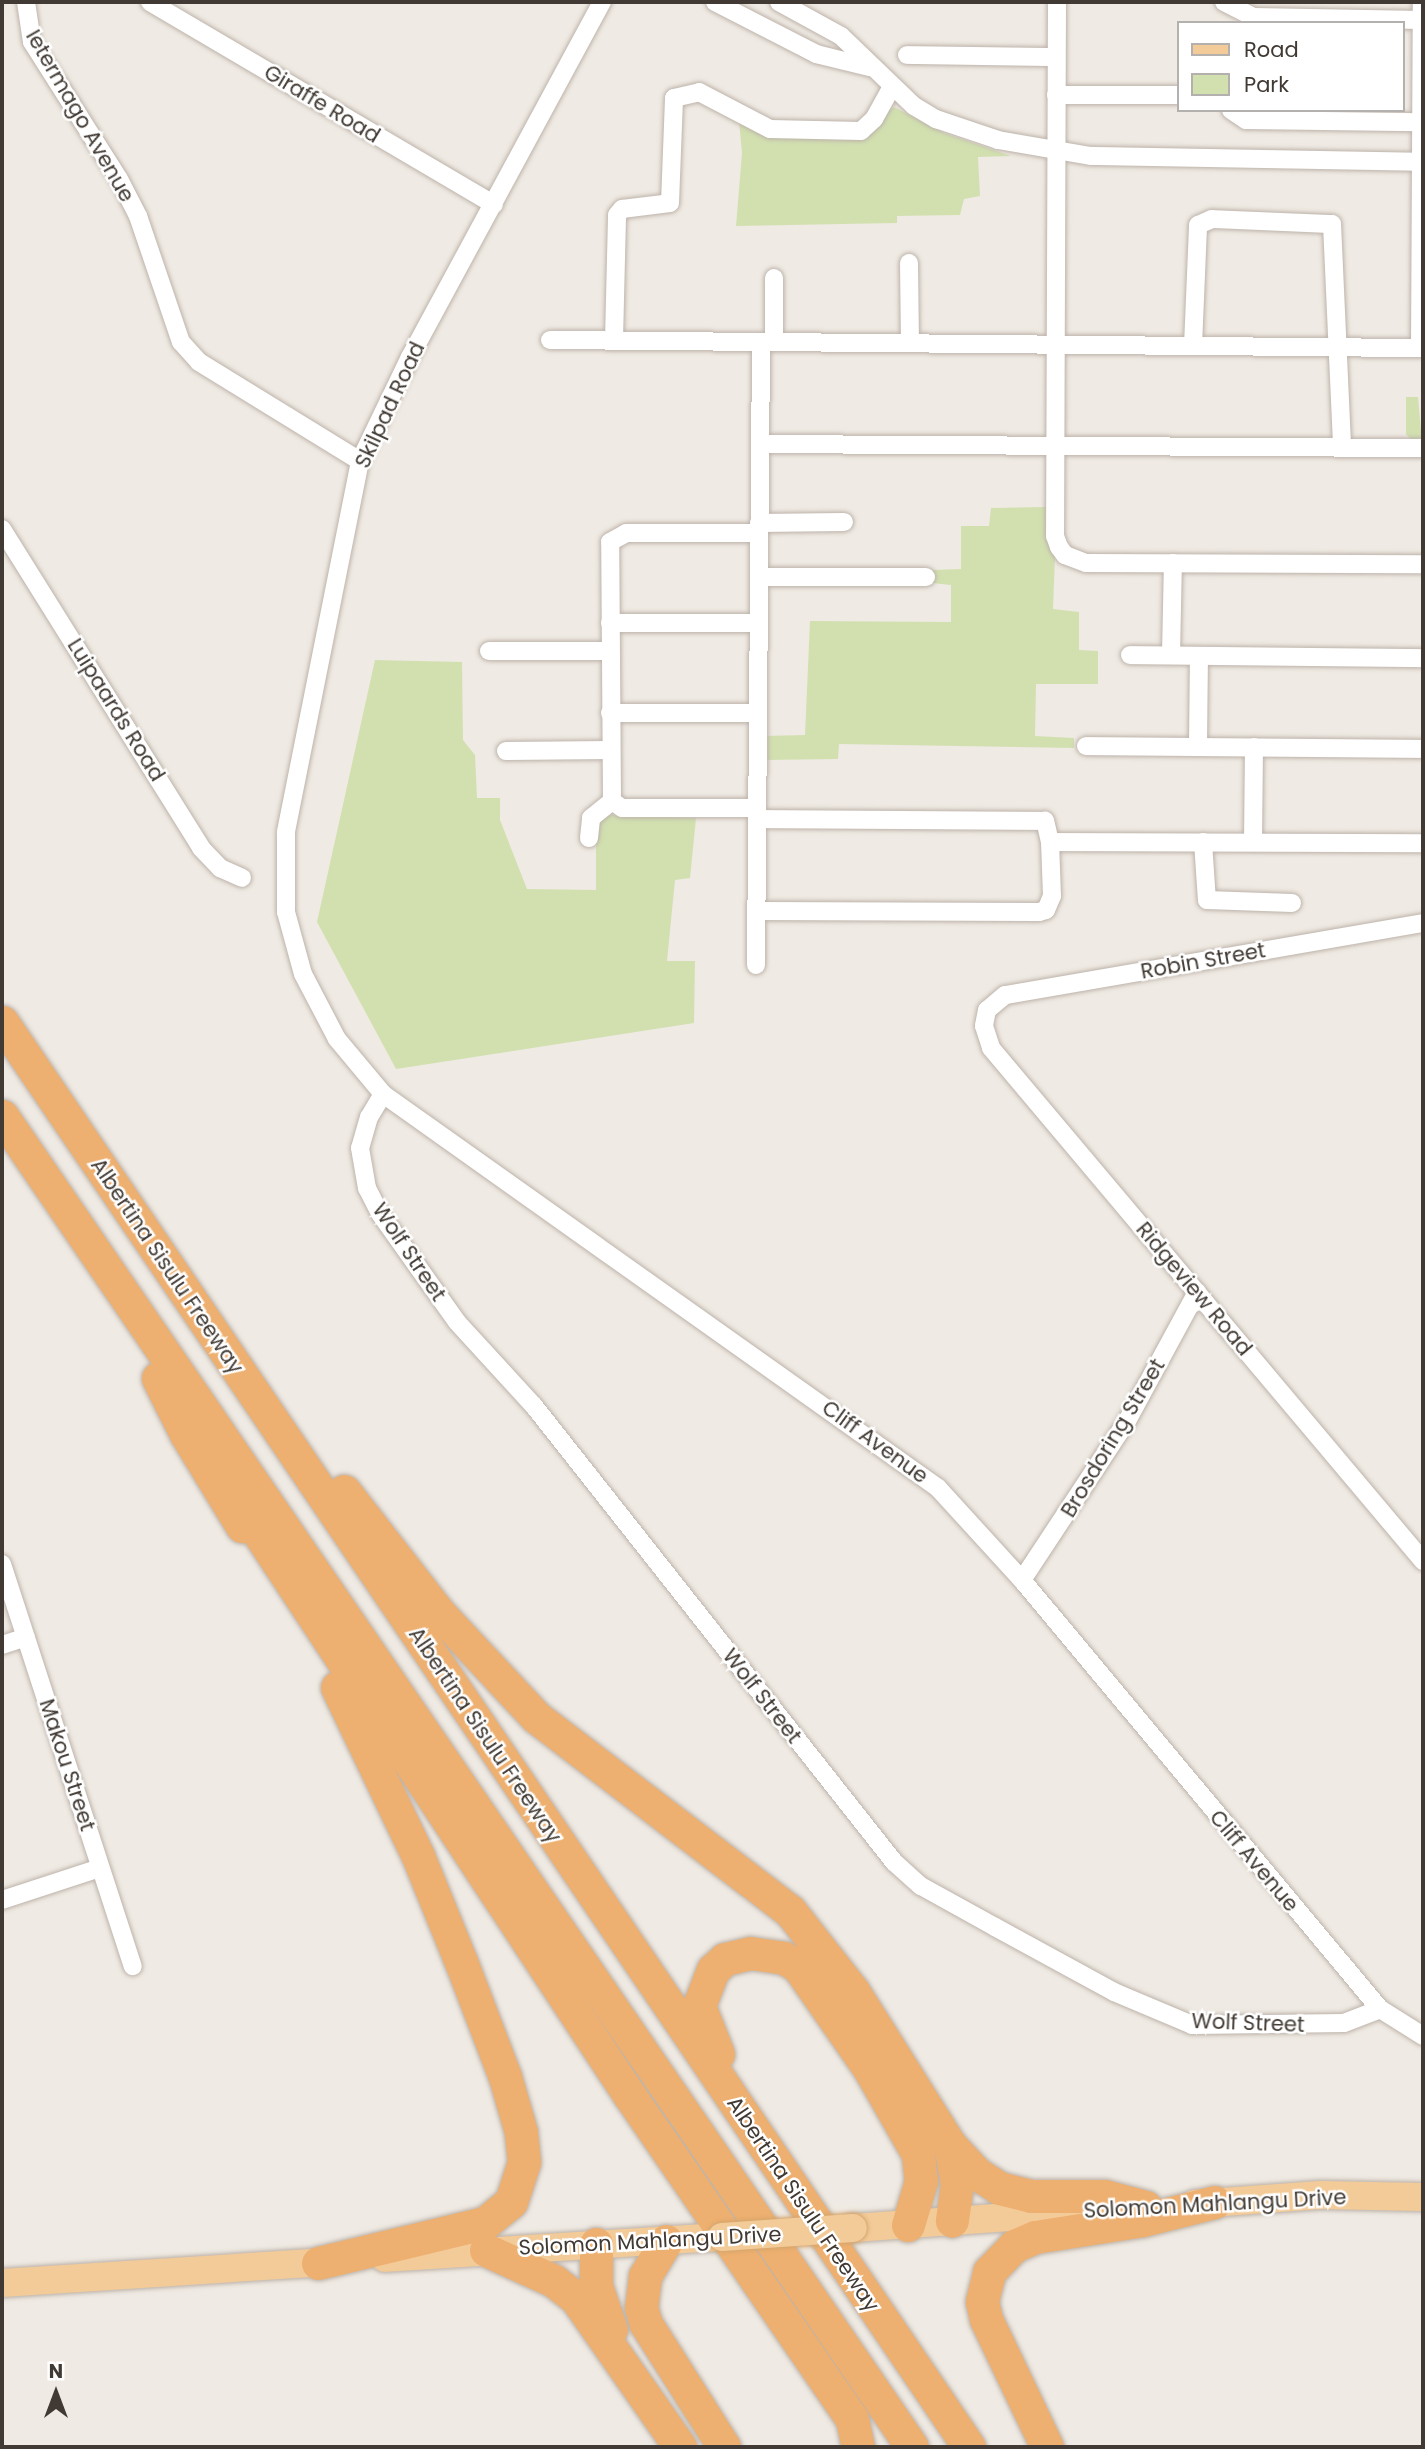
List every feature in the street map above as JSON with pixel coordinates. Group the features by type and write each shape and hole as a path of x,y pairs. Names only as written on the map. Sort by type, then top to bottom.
{"highway":[{"name":"Albertina Sisulu Freeway","path":"2,1022 970,2447"},
{"path":"2,1116 912,2447"},
{"path":"2,1141 630,2096 852,2419 858,2447"},
{"path":"205,1322 229,1344 439,1613 536,1717 790,1911 853,1991 950,2145 982,2178 1014,2193 1104,2196 1146,2207"},
{"path":"158,1378 186,1434 359,1729 461,1962 522,2132 524,2162 518,2190 503,2212 485,2223 318,2263"},
{"path":"901,2225 921,2181 918,2154 810,1978 784,1958 768,1954 739,1954 725,1959 706,1980 699,2006 716,2051 982,2447"},
{"path":"950,2145 957,2185 952,2221"},
{"path":"1047,2447 986,2319 984,2287 993,2266 1014,2246 1035,2237 1143,2220 1215,2202"},
{"path":"666,2241 645,2276 641,2307 653,2336 723,2447"},
{"path":"596,2245 598,2299 642,2391"},
{"path":"486,2250 554,2281 576,2298 680,2447"}],"main road":[{"name":"Solomon Mahlangu Drive","path":"2,2283 486,2250 666,2241 1321,2195 1423,2197"}],"street":[{"name":"Ietermago Avenue","path":"26,2 32,42 130,200 181,342 200,362 360,461"},
{"name":"Giraffe Road","path":"150,2 494,205"},
{"name":"Skilpad Road","path":"286,912 285,833 360,461 410,357 494,205 593,10 602,2"},
{"path":"715,2 816,54 869,67"},
{"path":"779,2 841,36 869,67 914,106 956,127 1056,151 1091,156 1422,162"},
{"path":"1057,2 1055,536 1065,555 1086,563 1423,564"},
{"path":"1224,2 1253,16 1422,20"},
{"path":"550,340 1422,348 1422,2"},
{"path":"907,55 1056,57"},
{"path":"614,340 617,215 622,209 670,203 674,98 699,92 770,129 862,131 874,119 892,87"},
{"path":"1056,95 1176,96"},
{"path":"1234,112 1246,120 1421,122"},
{"path":"1193,346 1198,225 1212,219 1332,224 1342,445"},
{"path":"909,264 910,343"},
{"path":"756,965 760,444 774,278"},
{"path":"760,444 1055,443 1422,448"},
{"path":"612,801 609,750 613,538 626,533 844,522"},
{"name":"Luipaards Road","path":"2,529 201,848 220,868 242,878"},
{"path":"1171,655 1173,563"},
{"path":"759,577 926,577"},
{"path":"610,623 759,623"},
{"path":"489,652 610,652"},
{"path":"1130,655 1423,658"},
{"path":"1198,747 1199,656"},
{"path":"610,713 758,713"},
{"path":"1086,746 1423,748"},
{"path":"1253,842 1254,747"},
{"path":"506,751 609,750"},
{"path":"612,801 622,808 1035,819 1045,821 1051,842 1052,896 1046,910 1039,912 757,911"},
{"path":"589,838 592,818 612,801"},
{"path":"1051,842 1423,843"},
{"path":"1203,842 1207,900 1292,903"},
{"name":"Cliff Avenue","path":"286,912 303,974 317,1005 337,1039 383,1094 915,1468 1022,1580 1380,2009 1423,2036"},
{"name":"Robin Street","path":"987,1010 1005,995 1029,990 1423,923"},
{"name":"Ridgeview Road","path":"987,1010 984,1026 991,1048 1423,1561"},
{"name":"Wolf Street","path":"383,1094 369,1117 360,1148 367,1188 381,1215 457,1322 534,1406 894,1862 921,1886 995,1927 1114,1992 1192,2025 1343,2023 1380,2009"},
{"name":"Brosdoring Street","path":"1022,1580 1127,1421 1197,1292"},
{"name":"Makou Street","path":"2,1564 132,1966"},
{"path":"2,1645 26,1637"},
{"path":"2,1899 100,1868"}],"green space":[{"path":"894,107 944,133 1011,156 978,157 980,196 964,199 960,215 897,216 897,223 736,226 742,153 739,121 862,137 880,126 886,112"},
{"path":"1406,397 1418,397 1423,453 1406,434"},
{"path":"1046,507 1047,538 1055,557 1053,609 1079,612 1079,650 1098,651 1098,684 1036,684 1035,736 1074,738 1074,748 839,744 838,759 765,760 764,736 805,735 810,621 951,622 951,585 932,583 932,570 961,569 961,526 989,526 991,508"},
{"path":"375,660 462,662 463,740 475,755 477,798 500,798 500,820 527,889 596,890 596,824 607,815 696,818 690,878 675,880 667,961 695,961 694,1023 396,1069 317,922"}]}
